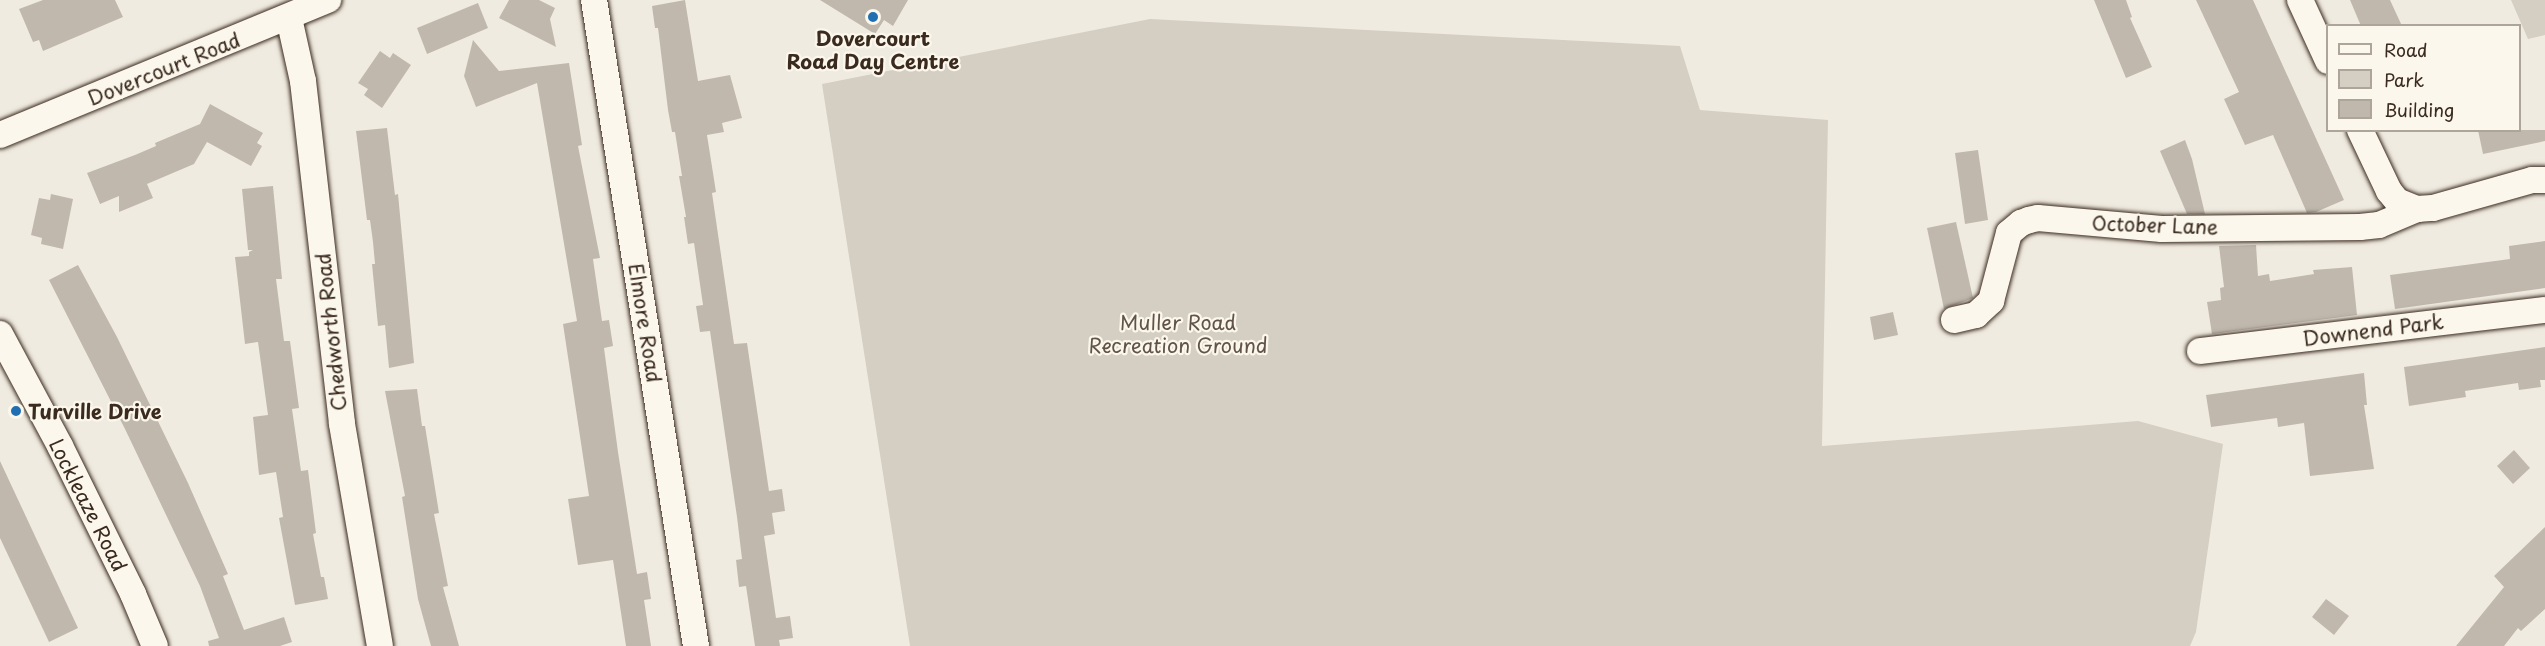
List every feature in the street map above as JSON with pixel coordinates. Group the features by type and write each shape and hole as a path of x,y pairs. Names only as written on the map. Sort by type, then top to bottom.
{"street":[{"name":"Dovercourt Road","path":"0,135 289,18 328,0"},
{"name":"Elmore Road","path":"594,0 696,646"},
{"path":"2300,0 2326,57"},
{"name":"Chedworth Road","path":"289,18 303,81 342,424 380,646"},
{"path":"2361,132 2389,191 2397,201 2416,209 2433,208 2532,180 2545,180"},
{"name":"October Lane","path":"1954,320 1977,315 1987,307 1995,292 2009,233 2021,223 2038,218 2162,229 2360,227 2379,225 2416,209"},
{"name":"Downend Park","path":"2200,351 2545,310"},
{"name":"Lockleaze Road","path":"0,334 81,488 133,594 155,646"}],"green space":[{"path":"2511,0 2545,0 2545,35 2528,39"},
{"name":"Muller Road Recreation Ground","path":"1150,19 1680,46 1700,110 1828,120 1822,446 2138,421 2223,444 2196,632 2190,646 910,646 822,84"}],"building":[{"path":"43,0 115,0 123,17 43,51 39,40 33,42 19,9"},
{"path":"509,0 539,0 555,8 550,19 556,47 499,18"},
{"path":"685,0 698,81 730,75 742,118 722,123 724,132 707,135 716,192 712,193 734,344 747,343 769,491 782,489 785,511 772,513 775,534 764,536 776,618 790,616 793,638 779,640 780,646 755,646 746,586 739,587 736,560 742,559 710,331 700,332 696,306 703,305 694,243 688,244 679,176 682,176 675,132 672,132 668,110 658,28 655,28 652,6"},
{"name":"Dovercourt Road Day Centre","path":"820,0 908,0 893,26 884,20 875,34"},
{"path":"2094,0 2126,0 2132,17 2130,18 2152,67 2126,78"},
{"path":"2196,0 2253,0 2344,200 2316,212 2307,213 2273,135 2245,145 2224,99 2239,92"},
{"path":"2350,0 2390,0 2401,24 2360,24"},
{"path":"478,3 488,28 427,54 417,28"},
{"path":"473,40 499,71 569,63 582,145 578,146 600,258 593,259 602,321 609,320 613,346 604,348 618,452 637,574 647,572 651,599 644,600 651,646 626,646 613,560 578,565 568,499 589,496 563,324 577,321 537,83 476,107 464,76"},
{"path":"380,51 390,58 393,53 411,65 382,108 364,95 368,89 358,83"},
{"path":"210,104 263,133 257,143 262,146 251,166 207,142 194,164 147,184 153,198 119,212 119,196 100,204 87,173 156,146 155,143 200,124"},
{"path":"387,128 395,195 398,194 414,363 389,368 385,325 378,326 372,264 375,264 373,242 370,220 367,220 356,131"},
{"path":"2545,130 2545,141 2483,154 2478,132"},
{"path":"2185,140 2192,159 2205,214 2187,214 2160,151"},
{"path":"1978,150 1988,220 1965,224 1955,153"},
{"path":"273,186 282,279 276,279 284,341 290,341 299,408 292,409 301,471 308,470 316,533 313,534 321,577 324,577 328,599 295,605 279,518 283,517 276,472 259,475 253,417 268,415 258,342 245,344 235,257 249,256 249,252 253,250 248,250 242,189"},
{"path":"51,194 73,199 63,249 41,244 42,238 31,235 39,198 50,200"},
{"path":"1956,222 1973,298 1944,309 1927,228"},
{"path":"2545,241 2545,288 2395,309 2390,275 2510,259 2509,246"},
{"path":"2256,245 2258,276 2269,274 2270,281 2314,274 2313,270 2352,267 2357,315 2212,334 2207,302 2221,300 2220,288 2224,287 2219,246"},
{"path":"78,265 117,337 188,483 228,574 223,576 244,630 284,617 292,642 280,646 209,646 208,641 219,638 200,586 125,429 49,280"},
{"path":"1893,312 1898,335 1874,340 1870,317"},
{"path":"2545,347 2545,380 2540,380 2541,387 2519,390 2518,383 2465,391 2466,397 2409,406 2404,367"},
{"path":"2364,373 2367,405 2364,405 2374,469 2310,476 2304,423 2278,427 2277,418 2211,427 2206,395"},
{"path":"417,389 439,513 434,514 448,586 443,587 459,646 431,646 418,599 402,497 405,496 385,391"},
{"path":"2514,450 2530,468 2513,484 2497,466"},
{"path":"0,461 78,628 49,642 0,538"},
{"path":"2545,527 2545,609 2521,631 2518,628 2504,646 2456,646 2504,587 2494,576"},
{"path":"2326,599 2349,616 2334,635 2312,617"}],"place":[{"name":"Dovercourt Road Day Centre","path":"873,17"},
{"name":"Turville Drive","path":"16,411"}]}
